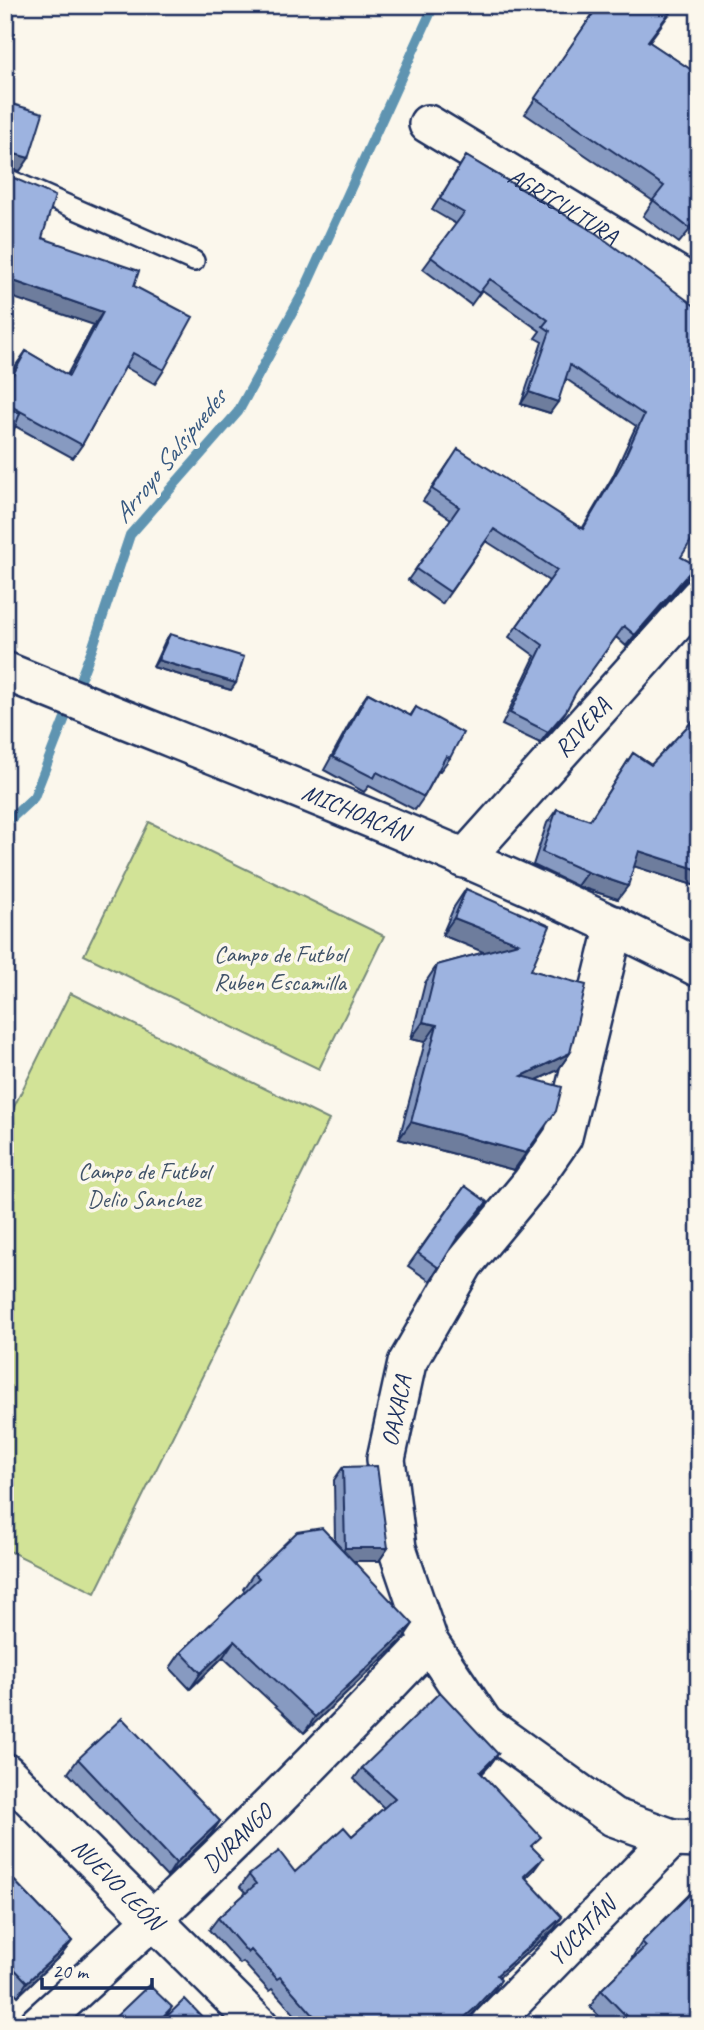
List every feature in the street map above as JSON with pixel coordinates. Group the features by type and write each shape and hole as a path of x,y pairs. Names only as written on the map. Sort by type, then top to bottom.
{"street":[{"name":"AGRICULTURA","path":"428,124 692,270"},
{"name":"RIVERA","path":"464,859 699,597"},
{"name":"MICHOACÁN","path":"5,671 464,859 615,925 699,968"},
{"name":"OAXACA","path":"615,925 563,1137 531,1183 464,1264 407,1363 386,1459 397,1548 429,1642 484,1724 613,1817 686,1839"},
{"name":"DURANGO","path":"38,2025 155,1920 344,1732 429,1642"},
{"name":"NUEVO LEÓN","path":"5,1772 260,2025"},
{"name":"YUCATÁN","path":"490,2025 686,1839"}],"lane":[{"path":"5,178 194,261"}],"green space":[{"name":"Campo de Futbol Ruben Escamilla","path":"149,822 384,936 319,1069 84,955"},
{"name":"Campo de Futbol Delio Sanchez","path":"70,993 329,1120 95,1593 5,1549 5,1125"}],"building":[{"path":"599,5 675,5 648,41 696,73 699,69 699,216 689,228 653,200 664,186 535,98"},
{"path":"5,102 43,113 29,158 12,153 5,158"},
{"path":"466,156 597,234 699,309 699,528 681,557 696,565 635,635 624,626 576,692 566,711 548,732 510,713 543,645 517,626 557,570 494,529 450,592 416,569 459,507 432,489 458,449 583,529 621,465 644,415 570,365 558,402 529,392 550,331 543,326 548,320 490,279 479,293 431,257 464,213 440,199"},
{"path":"5,170 9,176 55,196 42,238 139,271 134,286 193,317 164,370 133,353 82,445 5,403 5,389 26,351 69,376 103,312 5,278"},
{"path":"5,408 20,413 5,454"},
{"path":"170,634 244,657 236,683 158,660"},
{"path":"368,693 411,716 416,707 463,733 450,758 446,756 424,797 377,772 374,778 333,757"},
{"path":"699,714 699,870 639,851 628,886 542,852 557,809 590,820 633,753 651,765"},
{"path":"466,889 550,926 531,970 586,985 570,1053 522,1076 562,1087 556,1111 526,1153 411,1122 437,1025 423,1022 437,965 518,943 454,918"},
{"path":"465,1186 487,1202 457,1238 439,1268 418,1253"},
{"path":"377,1466 388,1548 345,1548 343,1467"},
{"path":"322,1528 413,1624 315,1717 234,1641 201,1673 181,1652 259,1578 254,1573 297,1532"},
{"path":"440,1692 498,1754 480,1772 541,1837 531,1846 543,1858 524,1876 562,1917 497,1975 501,1980 456,2025 322,2025 280,1977 277,1979 251,1950 248,1953 218,1918 256,1884 249,1875 279,1851 295,1872 344,1827 352,1836 395,1798 362,1768"},
{"path":"122,1718 220,1821 176,1863 78,1759"},
{"path":"5,1871 72,1941 27,1982 5,1959"},
{"path":"699,1885 699,2025 618,2025 627,2017 601,1990 646,1946 642,1942"},
{"path":"149,1985 172,2007 155,2025 107,2025"},
{"path":"185,1999 210,2025 158,2025"},
{"path":"5,2005 22,2022 19,2025 5,2025"}],"waterway":[{"name":"Arroyo Salsipuedes","path":"5,824 34,797 92,649 130,535 238,412 303,293 434,5"}]}
